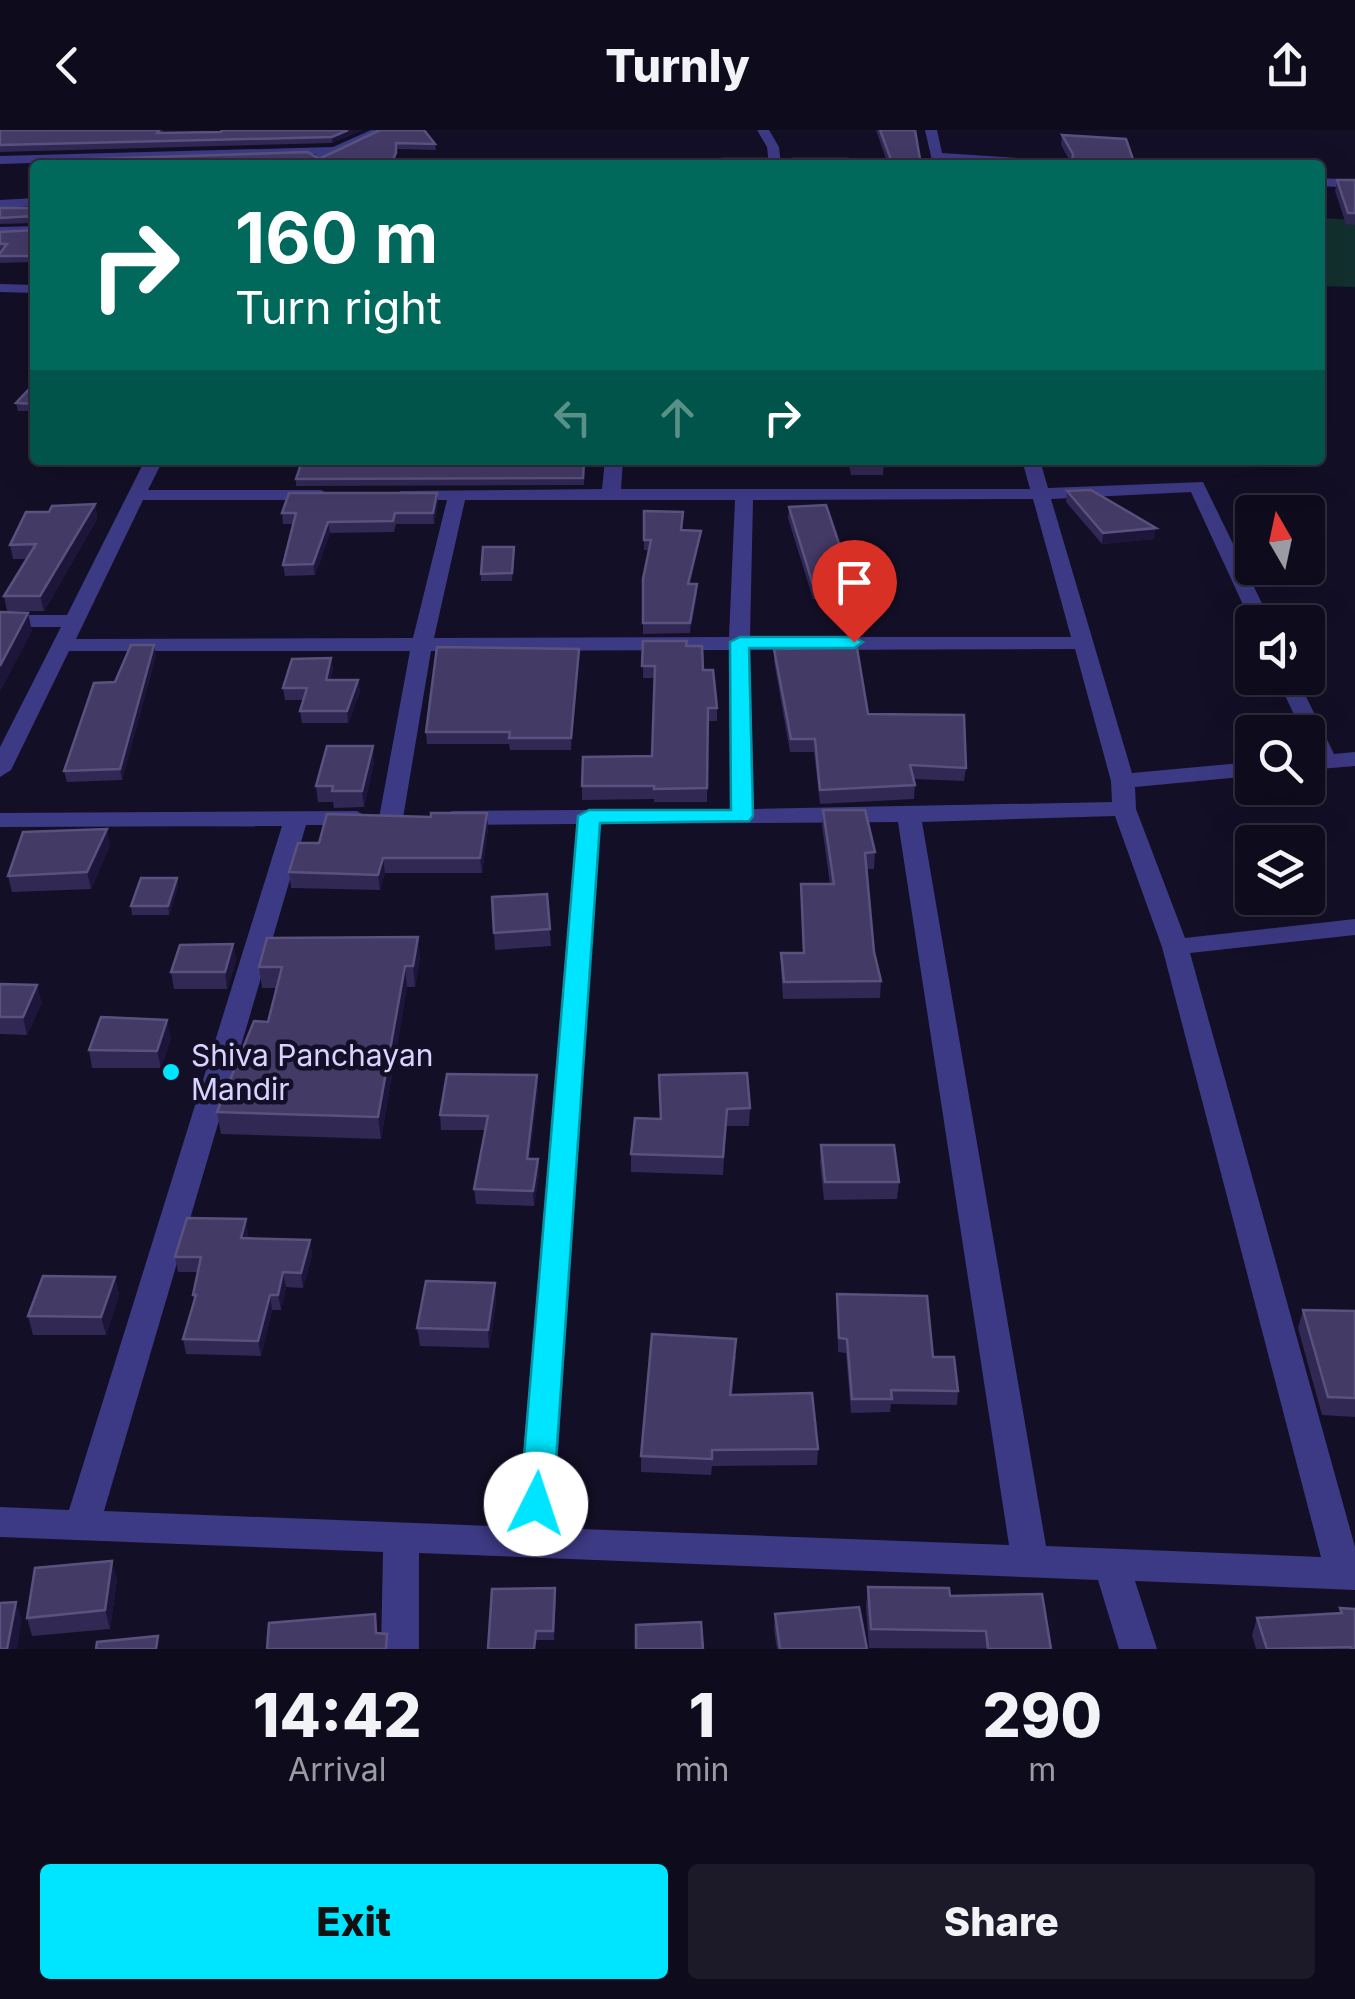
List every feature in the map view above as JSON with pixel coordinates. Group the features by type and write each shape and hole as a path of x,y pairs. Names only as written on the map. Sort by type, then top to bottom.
{"street":[{"path":"317,160 331,150 382,130"},
{"path":"762,130 773,146 774,160"},
{"path":"931,130 938,160"},
{"path":"0,160 331,150"},
{"path":"1325,182 1355,184"},
{"path":"0,204 30,202"},
{"path":"0,231 30,230"},
{"path":"0,288 30,289"},
{"path":"0,770 151,465"},
{"path":"611,496 614,465"},
{"path":"0,1522 1350,1574 1175,947 1124,809 1123,781 1033,465"},
{"path":"396,495 1042,494 1197,486 1253,605"},
{"path":"136,495 336,495"},
{"path":"411,818 422,643 457,495"},
{"path":"742,816 740,642 744,495"},
{"path":"0,622 74,621"},
{"path":"62,645 1083,643"},
{"path":"1325,762 1355,759"},
{"path":"1123,781 1235,771"},
{"path":"0,820 909,816 1124,809"},
{"path":"534,1542 589,816"},
{"path":"909,816 1030,1561"},
{"path":"82,1525 296,818"},
{"path":"1175,947 1355,927"},
{"path":"400,1649 401,1538"},
{"path":"1111,1564 1138,1649"}],"green space":[{"path":"1325,218 1355,220 1355,287 1325,286"}],"building":[{"path":"2,130 348,130 332,137 0,145"},
{"path":"380,130 424,130 435,144 396,143 392,160 64,160 308,152 319,159"},
{"path":"880,130 915,130 920,160 891,160"},
{"path":"1062,135 1126,139 1133,160 1072,160"},
{"path":"1337,180 1355,180 1355,213 1348,213"},
{"path":"0,208 29,208 30,216 0,218"},
{"path":"30,230 30,256 0,256 7,244 0,244 0,232"},
{"path":"30,388 30,404 16,403"},
{"path":"301,465 584,465 583,478 296,479"},
{"path":"1091,490 1156,528 1103,533 1067,491"},
{"path":"289,493 437,493 433,513 395,513 393,521 328,522 313,564 283,565 296,513 282,513"},
{"path":"95,504 40,596 4,596 36,544 10,545 26,512"},
{"path":"826,505 855,591 814,588 789,507"},
{"path":"644,511 683,512 681,530 701,531 688,584 697,584 690,623 643,623 643,579 651,540 644,540"},
{"path":"483,547 514,547 512,573 481,574"},
{"path":"0,612 28,613 0,666"},
{"path":"643,641 687,641 686,646 702,646 703,670 713,670 717,708 708,708 707,788 582,786 583,757 652,756 655,666 642,666"},
{"path":"131,645 154,645 120,769 64,771 94,683 115,682"},
{"path":"437,647 579,649 571,738 509,738 510,732 426,732"},
{"path":"857,648 868,714 964,715 966,768 910,765 915,785 820,790 815,739 791,739 774,649"},
{"path":"331,658 326,680 358,680 347,711 300,711 307,688 283,688 292,659"},
{"path":"327,746 373,746 362,791 332,791 333,786 316,786"},
{"path":"823,810 865,810 875,852 865,853 874,952 881,981 784,982 781,953 804,953 801,884 834,884"},
{"path":"431,813 487,813 480,858 383,858 378,875 289,872 298,843 319,843 327,814 431,817"},
{"path":"107,829 87,872 8,876 23,832"},
{"path":"141,878 177,878 168,906 131,906"},
{"path":"547,894 550,929 494,933 492,897"},
{"path":"418,937 413,966 405,966 378,1117 217,1112 254,1021 268,1022 282,967 259,967 267,938"},
{"path":"233,944 225,972 171,972 180,945"},
{"path":"0,984 37,985 23,1017 0,1017"},
{"path":"101,1017 167,1020 157,1051 89,1050"},
{"path":"747,1073 750,1108 727,1109 723,1157 631,1154 635,1118 661,1119 659,1075"},
{"path":"447,1074 537,1075 527,1159 538,1159 533,1191 474,1189 488,1116 440,1115"},
{"path":"821,1145 894,1145 899,1182 825,1182"},
{"path":"187,1218 246,1219 241,1238 310,1240 301,1273 283,1272 278,1295 270,1295 258,1341 183,1339 196,1295 201,1257 175,1257"},
{"path":"43,1276 115,1277 101,1317 28,1316"},
{"path":"426,1281 495,1283 488,1330 417,1328"},
{"path":"837,1294 927,1296 933,1357 954,1357 958,1391 891,1390 892,1399 852,1399 847,1339 839,1338"},
{"path":"1303,1310 1355,1311 1355,1398 1328,1397"},
{"path":"652,1334 736,1339 730,1395 812,1393 818,1449 712,1450 712,1459 641,1456"},
{"path":"112,1561 105,1610 27,1618 35,1568"},
{"path":"868,1587 949,1588 950,1596 1042,1594 1051,1649 988,1649 986,1631 871,1629"},
{"path":"555,1588 553,1631 536,1631 534,1649 488,1649 492,1589"},
{"path":"16,1602 7,1649 0,1649 0,1603"},
{"path":"859,1607 867,1649 780,1649 775,1614"},
{"path":"1340,1608 1355,1609 1355,1649 1267,1649 1257,1618 1342,1613"},
{"path":"375,1614 376,1633 387,1634 386,1649 267,1649 269,1623"},
{"path":"701,1622 703,1649 636,1649 636,1625"},
{"path":"158,1636 156,1649 96,1649 97,1642"}],"place":[{"name":"Shiva Panchayan Mandir","path":"171,1072"}],"route":[{"path":"536,1504 589,816 742,816 740,642 854,642"}]}
